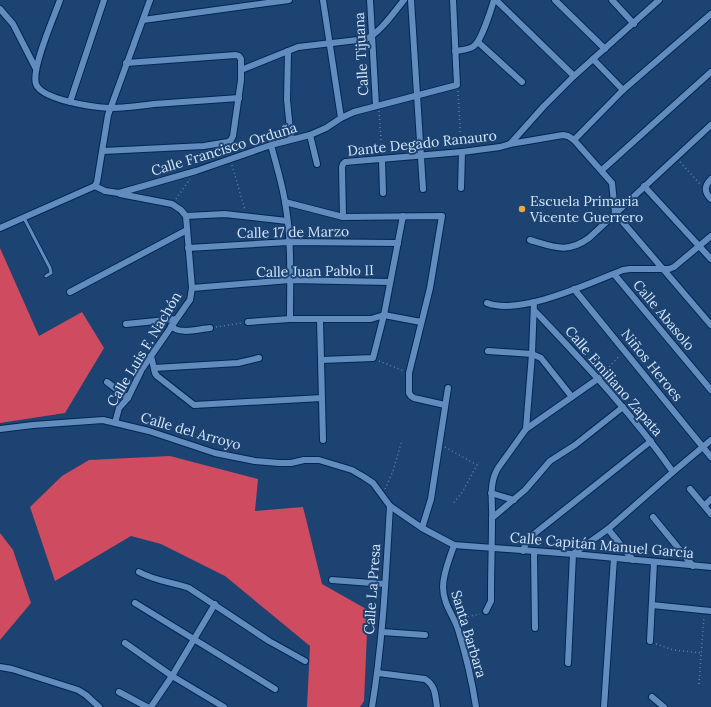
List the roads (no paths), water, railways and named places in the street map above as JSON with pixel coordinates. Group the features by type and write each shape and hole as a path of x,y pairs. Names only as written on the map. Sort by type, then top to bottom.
{"street":[{"path":"60,0 36,68 35,76 38,88 53,97 70,102 110,108 239,98"},
{"path":"70,102 104,0"},
{"path":"0,228 95,186 103,151 110,108 150,0"},
{"path":"143,20 289,0"},
{"path":"323,0 341,118"},
{"name":"Calle Tijuana","path":"370,0 378,106"},
{"path":"241,70 298,47 361,40 372,37 404,0"},
{"path":"411,0 424,189"},
{"path":"453,0 456,51 475,46 495,0 574,76"},
{"path":"555,0 605,49"},
{"path":"612,0 634,24"},
{"path":"510,144 544,106 574,76 634,24 659,0"},
{"path":"0,9 13,24 36,68"},
{"path":"711,14 623,90 574,140 612,183 615,214 711,325"},
{"path":"478,42 522,82"},
{"path":"288,51 286,100 291,139"},
{"name":"Calle Francisco Orduña","path":"119,194 196,171 271,145 310,135 326,128 341,118 354,112 457,85 456,51"},
{"path":"103,151 204,146 223,143 231,140 233,136 239,98 241,59 239,56 126,63"},
{"path":"593,59 623,90"},
{"path":"602,170 711,72"},
{"path":"530,240 563,249 581,244 711,125"},
{"path":"310,135 317,164"},
{"name":"Dante Degado Ranauro","path":"343,217 342,166 345,162 462,152 563,136 574,140"},
{"path":"271,145 285,202 289,242 290,319"},
{"path":"461,188 462,152"},
{"path":"382,160 383,193"},
{"path":"711,179 706,185 705,189 711,198"},
{"path":"95,186 105,191 172,204 181,210 186,216 225,214 287,222"},
{"path":"644,186 711,259"},
{"path":"285,202 343,217 442,216 430,288 409,373 409,392 414,398 445,405"},
{"name":"Calle Luis F. Nachón","path":"115,423 119,408 128,398 142,369 190,300 192,288 186,216"},
{"path":"321,360 373,358 384,315 403,216"},
{"path":"70,292 187,230"},
{"name":"Calle Abasolo","path":"486,303 495,306 511,306 534,302 630,269 664,269 674,267 711,236"},
{"name":"Calle 17 de Marzo","path":"188,248 289,242 398,243"},
{"name":"Calle Abasolo","path":"614,274 711,390"},
{"name":"Calle Juan Pablo II","path":"192,288 290,280 390,282"},
{"name":"Niños Heroes","path":"574,289 711,457"},
{"path":"526,430 532,354 534,302"},
{"name":"Calle Emiliano Zapata","path":"534,310 599,378 651,441 673,472"},
{"path":"248,322 290,319 371,319 384,315 421,322"},
{"path":"126,324 176,320"},
{"path":"320,320 323,440"},
{"path":"171,326 180,331 210,328"},
{"path":"488,351 532,354 541,358 572,397"},
{"path":"151,356 157,376 194,405 322,398"},
{"path":"154,368 238,363 259,358"},
{"path":"486,611 491,594 492,480 498,468 526,430 599,378"},
{"path":"106,382 128,398"},
{"path":"422,528 431,499 448,388"},
{"path":"492,518 525,490 550,460 575,444 623,407"},
{"name":"Calle del Arroyo","path":"0,429 103,420 149,432 215,453 255,461 291,463 304,460 319,460 352,470 364,477 373,483 390,506 422,528 454,545 491,547"},
{"path":"568,663 573,554 608,529 711,440"},
{"path":"523,551 529,538 651,441"},
{"path":"690,489 711,514"},
{"path":"491,493 514,500"},
{"path":"705,505 711,499"},
{"name":"Calle La Presa","path":"372,707 378,673 382,632 390,506"},
{"path":"653,517 693,566"},
{"path":"608,529 633,560"},
{"name":"Santa Barbara","path":"454,545 443,585 446,603 454,619 465,653 476,707"},
{"name":"Calle Capitán Manuel García","path":"491,547 711,567"},
{"path":"534,552 535,628"},
{"path":"604,707 614,558"},
{"path":"650,641 654,562"},
{"path":"139,572 149,578 174,583 189,588 269,641 305,661"},
{"path":"332,580 385,584"},
{"path":"135,603 275,689"},
{"path":"151,707 172,676 215,604"},
{"path":"652,605 708,610"},
{"path":"382,632 425,635"},
{"path":"125,643 172,676 224,707"},
{"path":"0,667 12,669 78,690 99,707"},
{"path":"378,673 425,679 431,683 434,688 437,707"},
{"path":"119,692 147,707"},
{"path":"652,697 664,707"}],"lane":[{"path":"24,218 50,268 51,273 46,276"}],"place":[{"name":"Escuela Primaria Vicente Guerrero","path":"522,209"}]}
